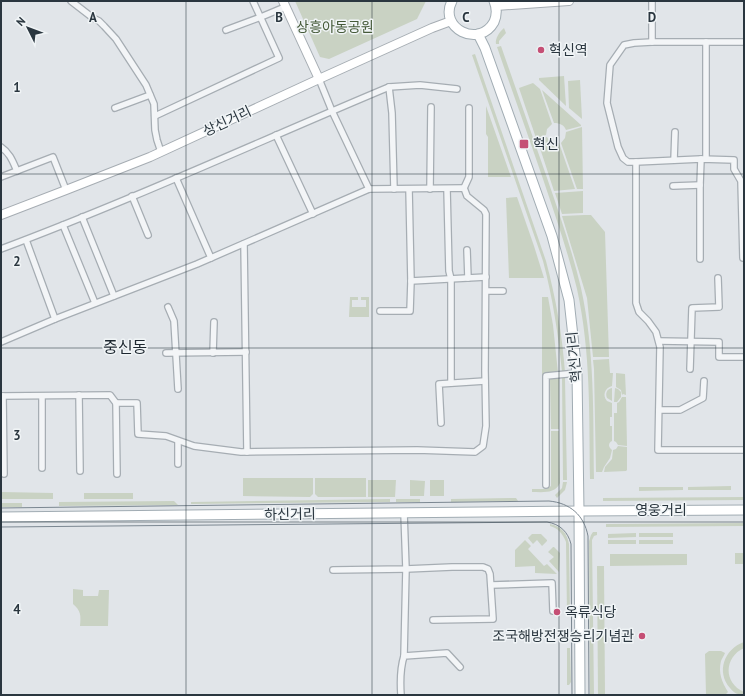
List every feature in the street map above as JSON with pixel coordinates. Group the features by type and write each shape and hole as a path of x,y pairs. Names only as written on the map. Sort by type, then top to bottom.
{"main road":[{"path":"452,1 449,9 451,21 456,28 470,35 485,32 491,26 497,11 495,4 569,1"},
{"path":"284,4 319,79"},
{"name":"상신거리","path":"1,215 161,152 319,79 432,28 451,21"},
{"name":"혁신거리","path":"478,34 485,48 552,236 569,300 577,374 580,695"},
{"name":"영웅거리","path":"579,511 744,510"},
{"name":"하신거리","path":"1,517 579,511"}],"street":[{"path":"71,1 99,21 116,39 146,85 154,104 155,130 161,152"},
{"path":"155,116 279,58 253,1"},
{"path":"652,1 652,42"},
{"path":"226,30 261,17 284,4"},
{"path":"743,258 741,181 734,169 734,160 704,159 628,162 623,158 618,147 607,103 610,65 624,45 652,42 744,42"},
{"path":"700,259 700,185 704,159 706,42"},
{"path":"319,79 332,111 370,189"},
{"path":"1,249 176,178 389,87 420,85 457,90"},
{"path":"389,87 392,113 394,189"},
{"path":"115,108 150,95"},
{"path":"430,189 431,108"},
{"path":"116,403 137,403 138,434 166,436 194,446 241,452 417,450 475,452 483,446 486,426 486,214 484,210 467,196 464,188 469,178 469,108"},
{"path":"674,160 675,132"},
{"path":"276,135 313,214"},
{"path":"1,148 6,150 17,172"},
{"path":"1,177 53,157 66,190"},
{"path":"636,162 636,303 640,312 656,332 660,347 658,450 744,450"},
{"path":"176,178 211,258"},
{"path":"673,186 700,185"},
{"path":"1,342 55,318 211,258 370,189 464,188"},
{"path":"380,311 410,311 411,281 409,189"},
{"path":"447,189 449,271 451,279 451,383"},
{"path":"132,196 148,234"},
{"path":"82,217 114,296"},
{"path":"63,225 95,303"},
{"path":"26,240 55,318"},
{"path":"244,244 247,452"},
{"path":"467,250 468,278"},
{"path":"411,281 486,277"},
{"path":"690,369 692,308 719,307 718,278"},
{"path":"486,291 503,291"},
{"path":"168,306 174,320 178,389"},
{"path":"213,352 214,322"},
{"path":"659,341 719,342 719,357 744,357"},
{"path":"166,353 246,352"},
{"path":"546,485 546,376 577,374"},
{"path":"441,423 439,384 485,381"},
{"path":"659,410 680,410 703,398 704,381"},
{"path":"79,395 80,471"},
{"path":"4,474 2,396 110,395 116,403 117,474"},
{"path":"42,396 42,468"},
{"path":"178,441 178,464"},
{"path":"401,695 400,675 404,656 406,569 404,513"},
{"path":"333,570 452,567 483,567 488,569 490,574 493,619 433,620"},
{"path":"491,584 552,583 553,611"},
{"path":"404,656 446,653 460,667"}],"green space":[{"name":"상흥아동공원","path":"295,1 426,1 417,19 329,59 320,57"},
{"path":"504,28 506,33 499,41 499,44 496,44 500,31"},
{"path":"501,46 560,217 574,260 581,288 586,312 591,359 594,479 590,479 587,360 582,313 577,289 557,220 497,47"},
{"path":"475,54 546,261 558,316 565,372 562,372 555,316 543,261 472,55"},
{"path":"564,76 566,106 539,80 539,78"},
{"path":"580,80 582,119 569,108 568,81"},
{"path":"533,83 540,89 552,124 547,129 546,135 536,138 519,88"},
{"path":"542,90 581,126 566,130 562,125 554,123"},
{"path":"486,106 511,177 488,177"},
{"path":"582,127 583,189 577,189 561,143 565,138 566,132"},
{"path":"547,137 552,142 559,143 575,189 554,191 537,139"},
{"path":"583,191 583,213 562,214 555,193"},
{"path":"517,197 544,278 509,278 506,198"},
{"path":"591,215 605,232 609,357 593,357 587,298 562,216"},
{"path":"350,297 358,297 358,300 352,300 352,307 366,307 366,300 361,300 361,297 369,297 369,317 349,317"},
{"path":"542,297 548,297 553,325 558,373 542,375"},
{"path":"609,359 610,373 613,373 612,386 605,392 605,399 612,403 612,417 610,417 610,426 612,426 612,441 609,445 612,450 610,458 602,472 596,472 593,360"},
{"path":"616,373 625,374 626,395 622,395 621,390 616,387"},
{"path":"562,376 565,378 567,480 563,480"},
{"path":"559,377 559,429 551,429 550,380 551,378"},
{"path":"612,388 612,401 607,398 606,393"},
{"path":"615,388 621,392 621,397 617,402 614,402"},
{"path":"622,397 626,397 627,446 618,445 614,441 614,413 617,413 617,403"},
{"path":"551,431 559,431 560,483 558,487 552,491 532,492 532,489 547,489 551,486"},
{"path":"618,446 627,447 627,470 604,472 605,467 612,459 613,450"},
{"path":"243,478 313,478 313,494 310,497 243,496"},
{"path":"315,478 366,478 366,497 318,497 315,494"},
{"path":"368,480 396,480 395,497 368,497"},
{"path":"410,480 425,481 424,496 410,496"},
{"path":"430,480 444,480 444,496 430,496"},
{"path":"563,482 567,482 565,490 557,498 555,495 562,488"},
{"path":"731,486 731,490 688,490 688,487"},
{"path":"639,487 683,487 683,490 639,491"},
{"path":"1,492 53,493 53,499 1,499"},
{"path":"84,493 133,493 133,499 84,499"},
{"path":"744,497 744,500 603,501 603,498"},
{"path":"516,498 518,501 451,502 451,499"},
{"path":"390,499 390,502 191,504 191,502"},
{"path":"396,499 420,499 420,502 396,502"},
{"path":"174,501 178,505 59,506 59,502"},
{"path":"1,503 22,503 22,507 1,507"},
{"path":"744,523 744,526 606,527 606,524"},
{"path":"550,524 557,526 563,531 569,544 570,614 567,614 566,542 560,532 550,526"},
{"path":"593,532 597,532 597,535 594,536 592,540 594,695 590,695 589,541"},
{"path":"636,533 636,537 608,538 608,534"},
{"path":"639,533 673,533 673,537 639,537"},
{"path":"532,534 541,534 547,541 542,546 537,540 533,544 528,538"},
{"path":"525,540 531,546 528,549 544,566 547,564 557,574 535,573 535,566 515,567 515,550"},
{"path":"608,540 636,540 636,544 608,544"},
{"path":"639,540 673,540 673,544 639,544"},
{"path":"553,547 560,553 559,572 549,561 554,557 548,552"},
{"path":"735,553 744,553 744,564 735,564"},
{"path":"610,554 687,554 687,565 610,566"},
{"path":"597,566 604,566 605,695 598,695"},
{"path":"73,589 83,590 83,596 98,596 99,590 109,590 108,626 80,626 80,614 78,609 73,604"},
{"path":"744,642 744,648 737,652 733,657 729,670 729,676 732,683 744,692 744,695 740,695 733,691 726,682 723,675 723,668 727,655 731,650"},
{"path":"567,648 570,648 571,682 569,685 567,685"},
{"path":"709,651 721,651 725,653 721,661 720,673 722,681 728,692 725,695 706,695 705,654"}],"tram line":[{"path":"1,508 557,502 570,507 575,511 583,522 588,536 589,695"},
{"path":"1,527 552,523 566,532 571,544 572,695"}],"place":[{"name":"혁신역","path":"541,50"},
{"name":"혁신","path":"524,144"},
{"name":"옥류식당","path":"557,612"},
{"name":"조국해방전쟁승리기념관","path":"642,636"}],"district":[{"name":"중신동","path":"125,347"}]}
